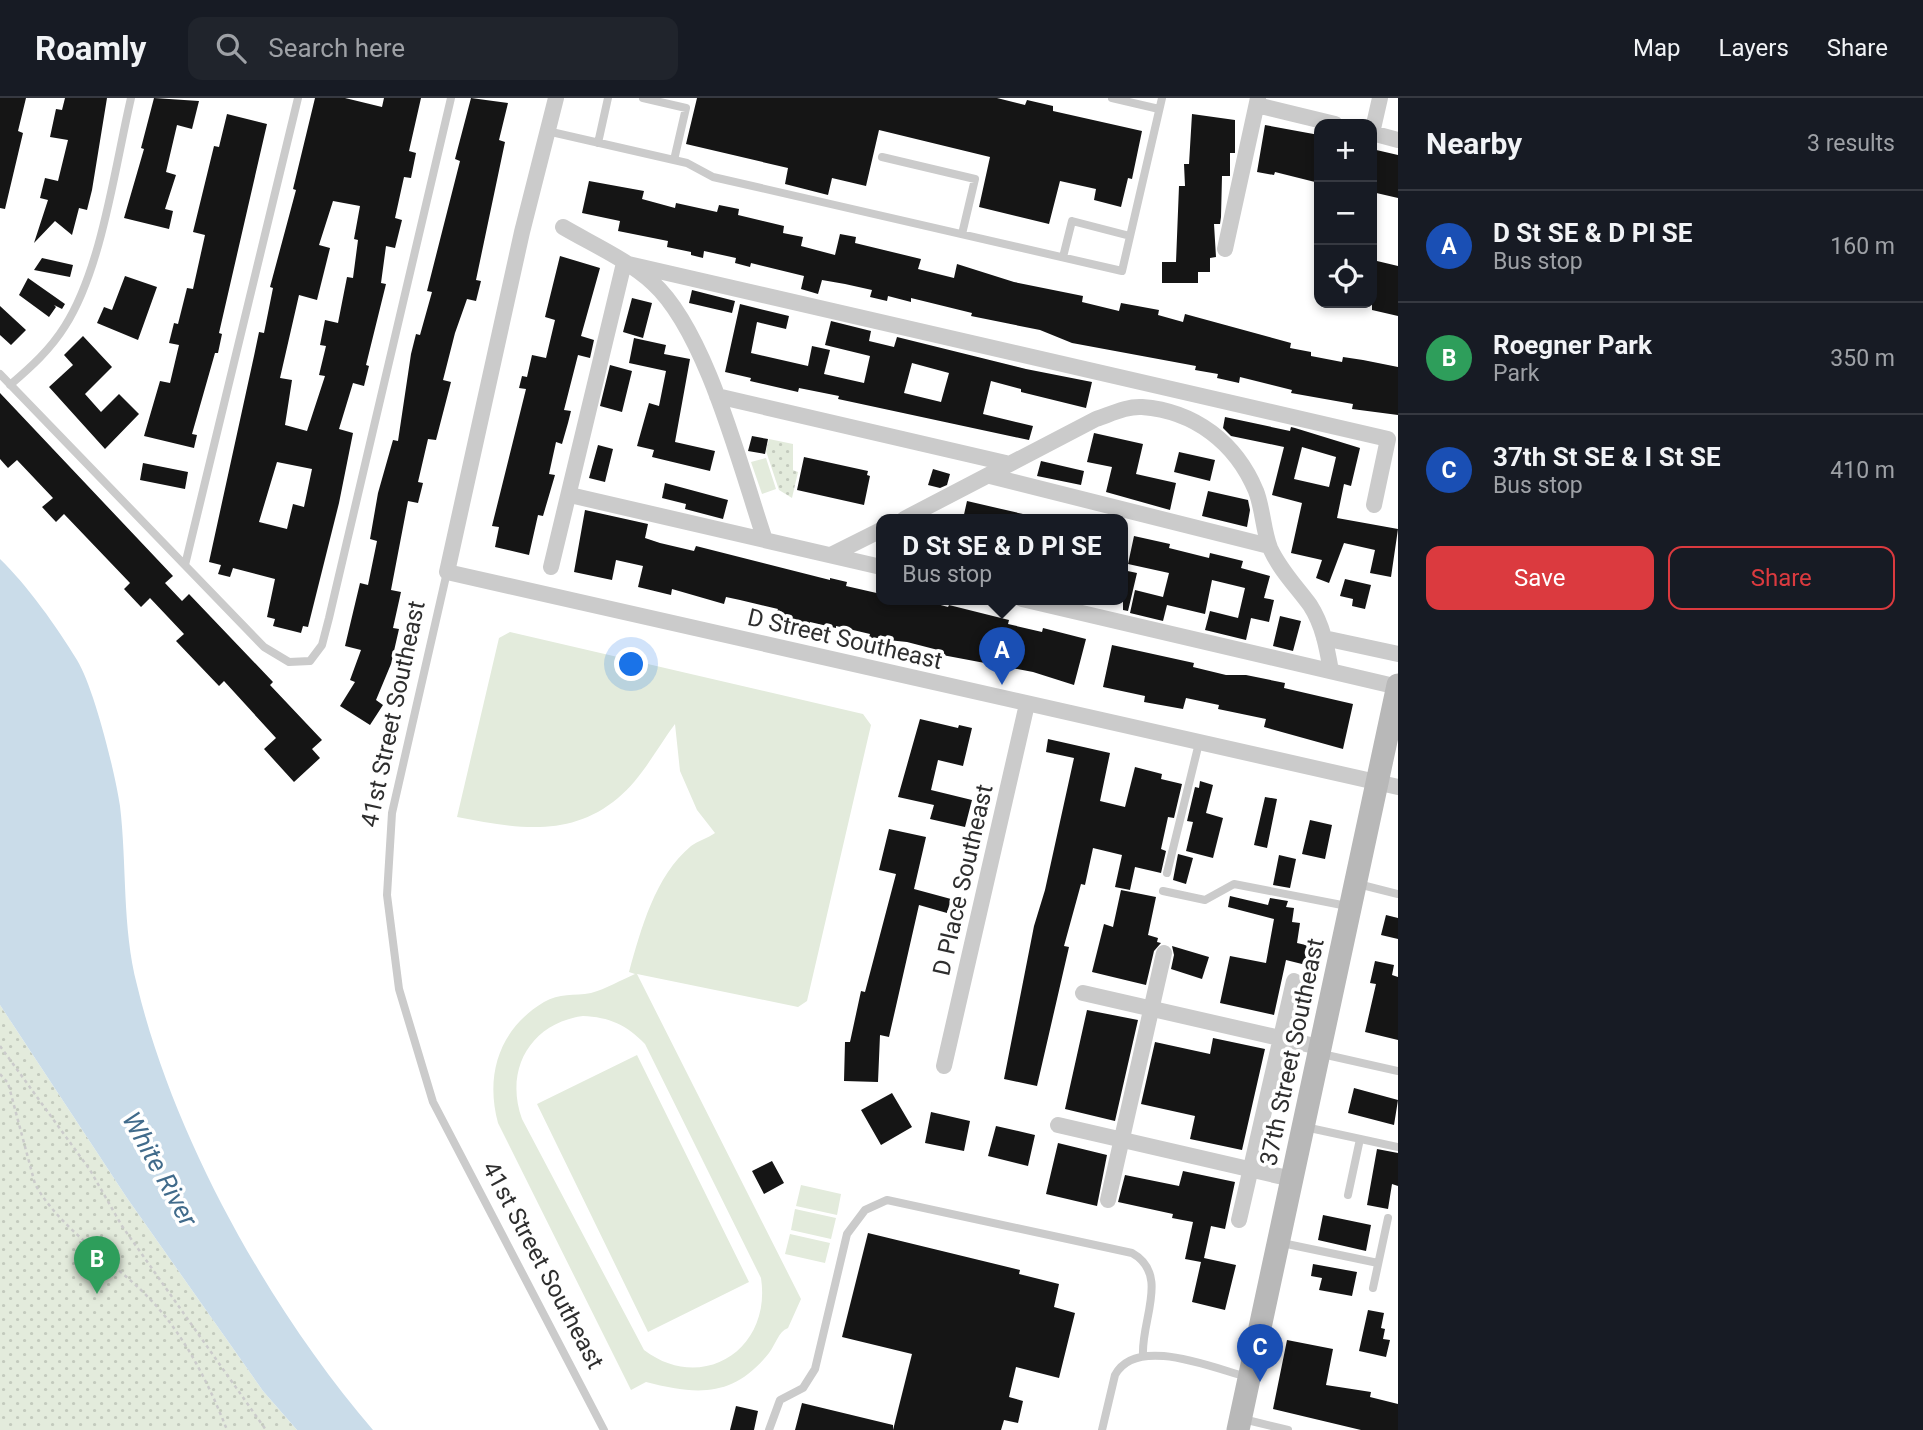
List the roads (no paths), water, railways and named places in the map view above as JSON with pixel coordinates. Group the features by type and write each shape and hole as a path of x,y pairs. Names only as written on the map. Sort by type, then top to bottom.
{"street":[{"name":"41st Street Southeast","path":"447,572 556,98"},
{"path":"1375,119 1380,98"},
{"path":"1225,249 1257,102 1317,119"},
{"path":"1377,134 1398,139"},
{"path":"563,227 652,281 667,298 699,353 717,396 765,540"},
{"path":"624,263 1388,439 1374,505"},
{"path":"551,567 624,263"},
{"path":"717,396 1010,464"},
{"path":"1201,422 1207,399"},
{"path":"914,514 1096,419 1125,408 1151,409 1201,422 1247,472 1264,511 1269,546 1285,574 1311,606 1324,638 1331,670"},
{"path":"990,476 1269,546"},
{"path":"570,495 876,566"},
{"path":"831,555 876,532"},
{"name":"D Street Southeast","path":"447,572 1387,785"},
{"path":"1047,605 1398,686"},
{"path":"1324,638 1398,654"},
{"name":"37th Street Southeast","path":"1239,1424 1355,884 1387,785 1398,686"},
{"name":"D Place Southeast","path":"944,1066 1027,704"},
{"path":"1108,1200 1164,953"},
{"path":"1239,1220 1294,981"},
{"path":"1083,993 1281,1038 1319,1050"},
{"path":"1058,1125 1292,1179"}],"lane":[{"path":"10,385 53,343 76,305 94,256 131,98"},
{"path":"185,565 298,98"},
{"path":"0,374 275,656 301,663 317,654 329,618 451,98"},
{"path":"598,143 608,98"},
{"path":"643,98 686,108 674,160"},
{"path":"1112,98 1159,109"},
{"path":"547,131 688,163 713,177 1122,271 1162,98"},
{"path":"882,158 975,179 962,234"},
{"path":"1062,257 1072,221 1130,236"},
{"name":"41st Street Southeast","path":"447,572 393,813 387,895 399,989 433,1102 604,1430"},
{"path":"1167,873 1199,743"},
{"path":"1163,891 1205,900 1234,884 1350,907"},
{"path":"1355,884 1398,894"},
{"path":"1319,1050 1398,1072"},
{"path":"1303,1126 1398,1147"},
{"path":"1348,1195 1360,1139"},
{"path":"769,1430 779,1400 803,1388 815,1369 847,1234 865,1209 887,1199 1132,1253 1142,1258 1149,1267 1153,1286 1142,1336 1143,1355"},
{"path":"1373,1288 1388,1218"},
{"path":"1278,1242 1378,1263"},
{"path":"1102,1430 1112,1383 1127,1360 1143,1355 1161,1355 1250,1378"},
{"path":"1239,1424 1288,1430"}],"water":[{"name":"White River","path":"0,559 31,594 69,647 84,673 97,710 120,806 132,963 154,1043 175,1103 230,1220 263,1277 298,1332 373,1430 297,1430 263,1391 127,1198 0,1005"}],"place":[{"name":"D St SE & D Pl SE","path":"1002,685"},
{"name":"Roegner Park","path":"97,1294"},
{"name":"37th St SE & I St SE","path":"1260,1382"}]}
